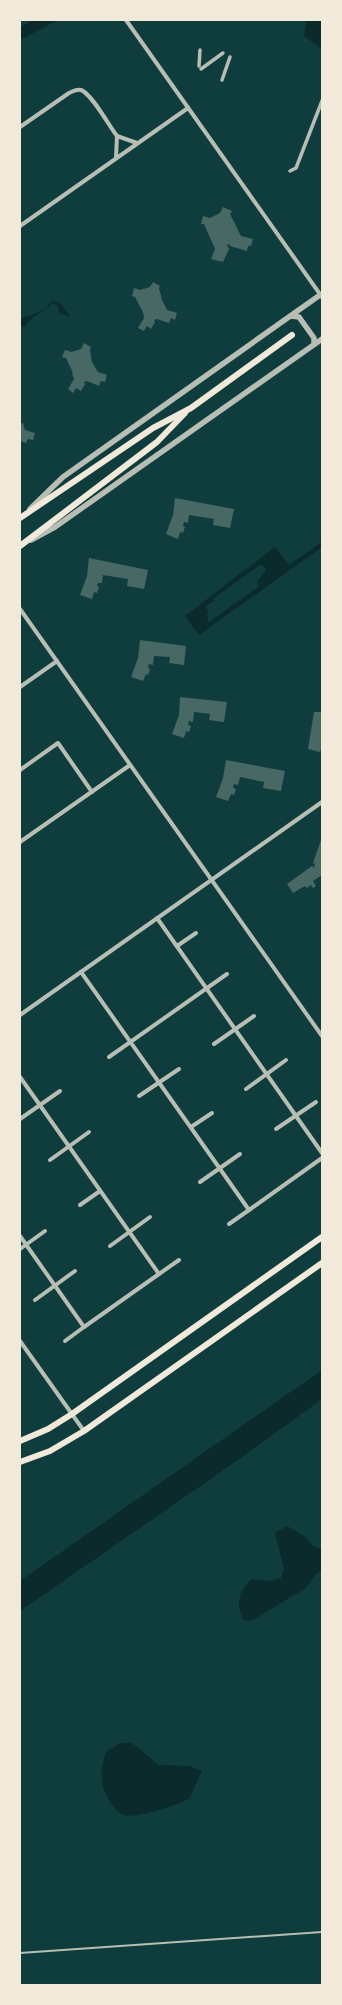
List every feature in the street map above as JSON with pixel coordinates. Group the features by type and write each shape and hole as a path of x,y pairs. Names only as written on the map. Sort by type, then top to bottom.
{"main road":[{"path":"22,517 153,428 190,408 292,335"},
{"path":"20,546 157,442 190,408"},
{"path":"20,1441 48,1429 72,1414 322,1237"},
{"path":"20,1462 50,1450 84,1431 322,1263"}],"street":[{"path":"22,517 63,477 321,296 126,20"},
{"path":"200,50 200,68 223,53"},
{"path":"222,80 230,57"},
{"path":"20,128 69,93 78,90 85,93 117,136 137,143"},
{"path":"290,171 296,168 322,101"},
{"path":"20,226 188,108"},
{"path":"116,158 117,136"},
{"path":"291,316 299,317 314,338 314,344"},
{"path":"20,546 55,527 322,339"},
{"path":"20,609 322,1036"},
{"path":"20,687 57,661"},
{"path":"20,770 58,744 92,792"},
{"path":"20,842 130,765"},
{"path":"20,1015 322,802"},
{"path":"157,918 322,1153"},
{"path":"177,946 196,933"},
{"path":"81,972 249,1210"},
{"path":"109,1057 227,974"},
{"path":"214,1044 254,1016"},
{"path":"246,1089 286,1060"},
{"path":"139,1096 179,1069"},
{"path":"20,1077 159,1274"},
{"path":"20,1119 60,1091"},
{"path":"276,1129 316,1102"},
{"path":"191,1127 212,1113"},
{"path":"50,1160 89,1132"},
{"path":"200,1182 240,1154"},
{"path":"230,1224 322,1158"},
{"path":"80,1205 100,1191"},
{"path":"110,1246 150,1217"},
{"path":"20,1249 45,1231"},
{"path":"20,1236 84,1327"},
{"path":"65,1341 179,1260"},
{"path":"35,1300 75,1271"},
{"path":"20,1341 84,1431"}],"lane":[{"path":"20,1953 322,1932"}],"water":[{"path":"32,20 58,20 20,40 20,28"},
{"path":"301,20 322,20 322,49 304,36 306,23"},
{"path":"53,301 62,305 70,317 59,313 58,306 52,303 30,320 24,327 20,327 20,318 41,311"},
{"path":"322,542 322,547 199,635 185,616 275,547 289,565","holes":["260,565 264,566 266,571 257,581 258,587 209,622 207,617 208,610 205,607 215,600 214,598"]},
{"path":"322,1370 322,1399 238,1460 20,1611 20,1581"},
{"path":"287,1526 304,1536 313,1546 322,1549 322,1569 315,1575 306,1588 251,1621 243,1620 239,1603 241,1593 247,1584 252,1579 268,1581 281,1578 284,1569 275,1533"},
{"path":"120,1743 132,1743 159,1765 189,1766 202,1771 189,1799 166,1808 137,1815 129,1816 119,1813 106,1795 102,1783 102,1772 106,1752"}],"building":[{"path":"223,207 232,211 230,214 241,236 253,239 251,246 248,246 247,251 230,246 229,244 227,245 229,249 223,262 211,259 215,249 204,224 201,224 203,216 210,218 220,213"},
{"path":"153,282 160,286 159,288 162,300 167,310 177,313 175,320 171,318 169,323 157,319 154,320 155,322 151,329 147,326 144,331 138,328 144,318 143,312 135,297 132,296 134,288 140,290 150,287"},
{"path":"84,343 91,347 92,362 98,372 107,375 105,382 101,381 99,386 87,381 84,382 85,384 81,391 76,388 73,393 68,389 74,379 73,373 66,358 62,357 65,350 71,352 81,349"},
{"path":"23,423 25,430 35,433 33,440 28,439 26,443 20,441 20,424"},
{"path":"175,498 234,509 230,528 213,525 214,519 189,515 188,523 184,522 183,526 185,527 183,533 180,532 178,539 166,534 173,515"},
{"path":"89,558 148,570 144,589 127,586 128,579 103,575 102,583 98,583 97,586 99,587 97,593 94,592 92,599 80,595 87,576"},
{"path":"140,640 186,646 184,665 169,663 170,657 154,656 153,665 149,664 148,668 150,669 148,675 146,674 143,681 131,677 138,658"},
{"path":"180,697 227,702 224,722 209,720 210,714 194,712 193,722 189,721 188,725 191,726 189,732 186,731 184,738 172,734 179,715"},
{"path":"314,712 322,712 322,745 320,752 308,749"},
{"path":"226,760 285,771 281,791 263,788 264,782 240,777 238,785 234,784 233,788 236,789 234,795 231,794 228,801 216,797 223,778"},
{"path":"322,837 322,875 313,881 316,886 313,888 311,885 307,888 305,886 293,893 287,884 312,866 314,868 315,864 313,863"}]}
